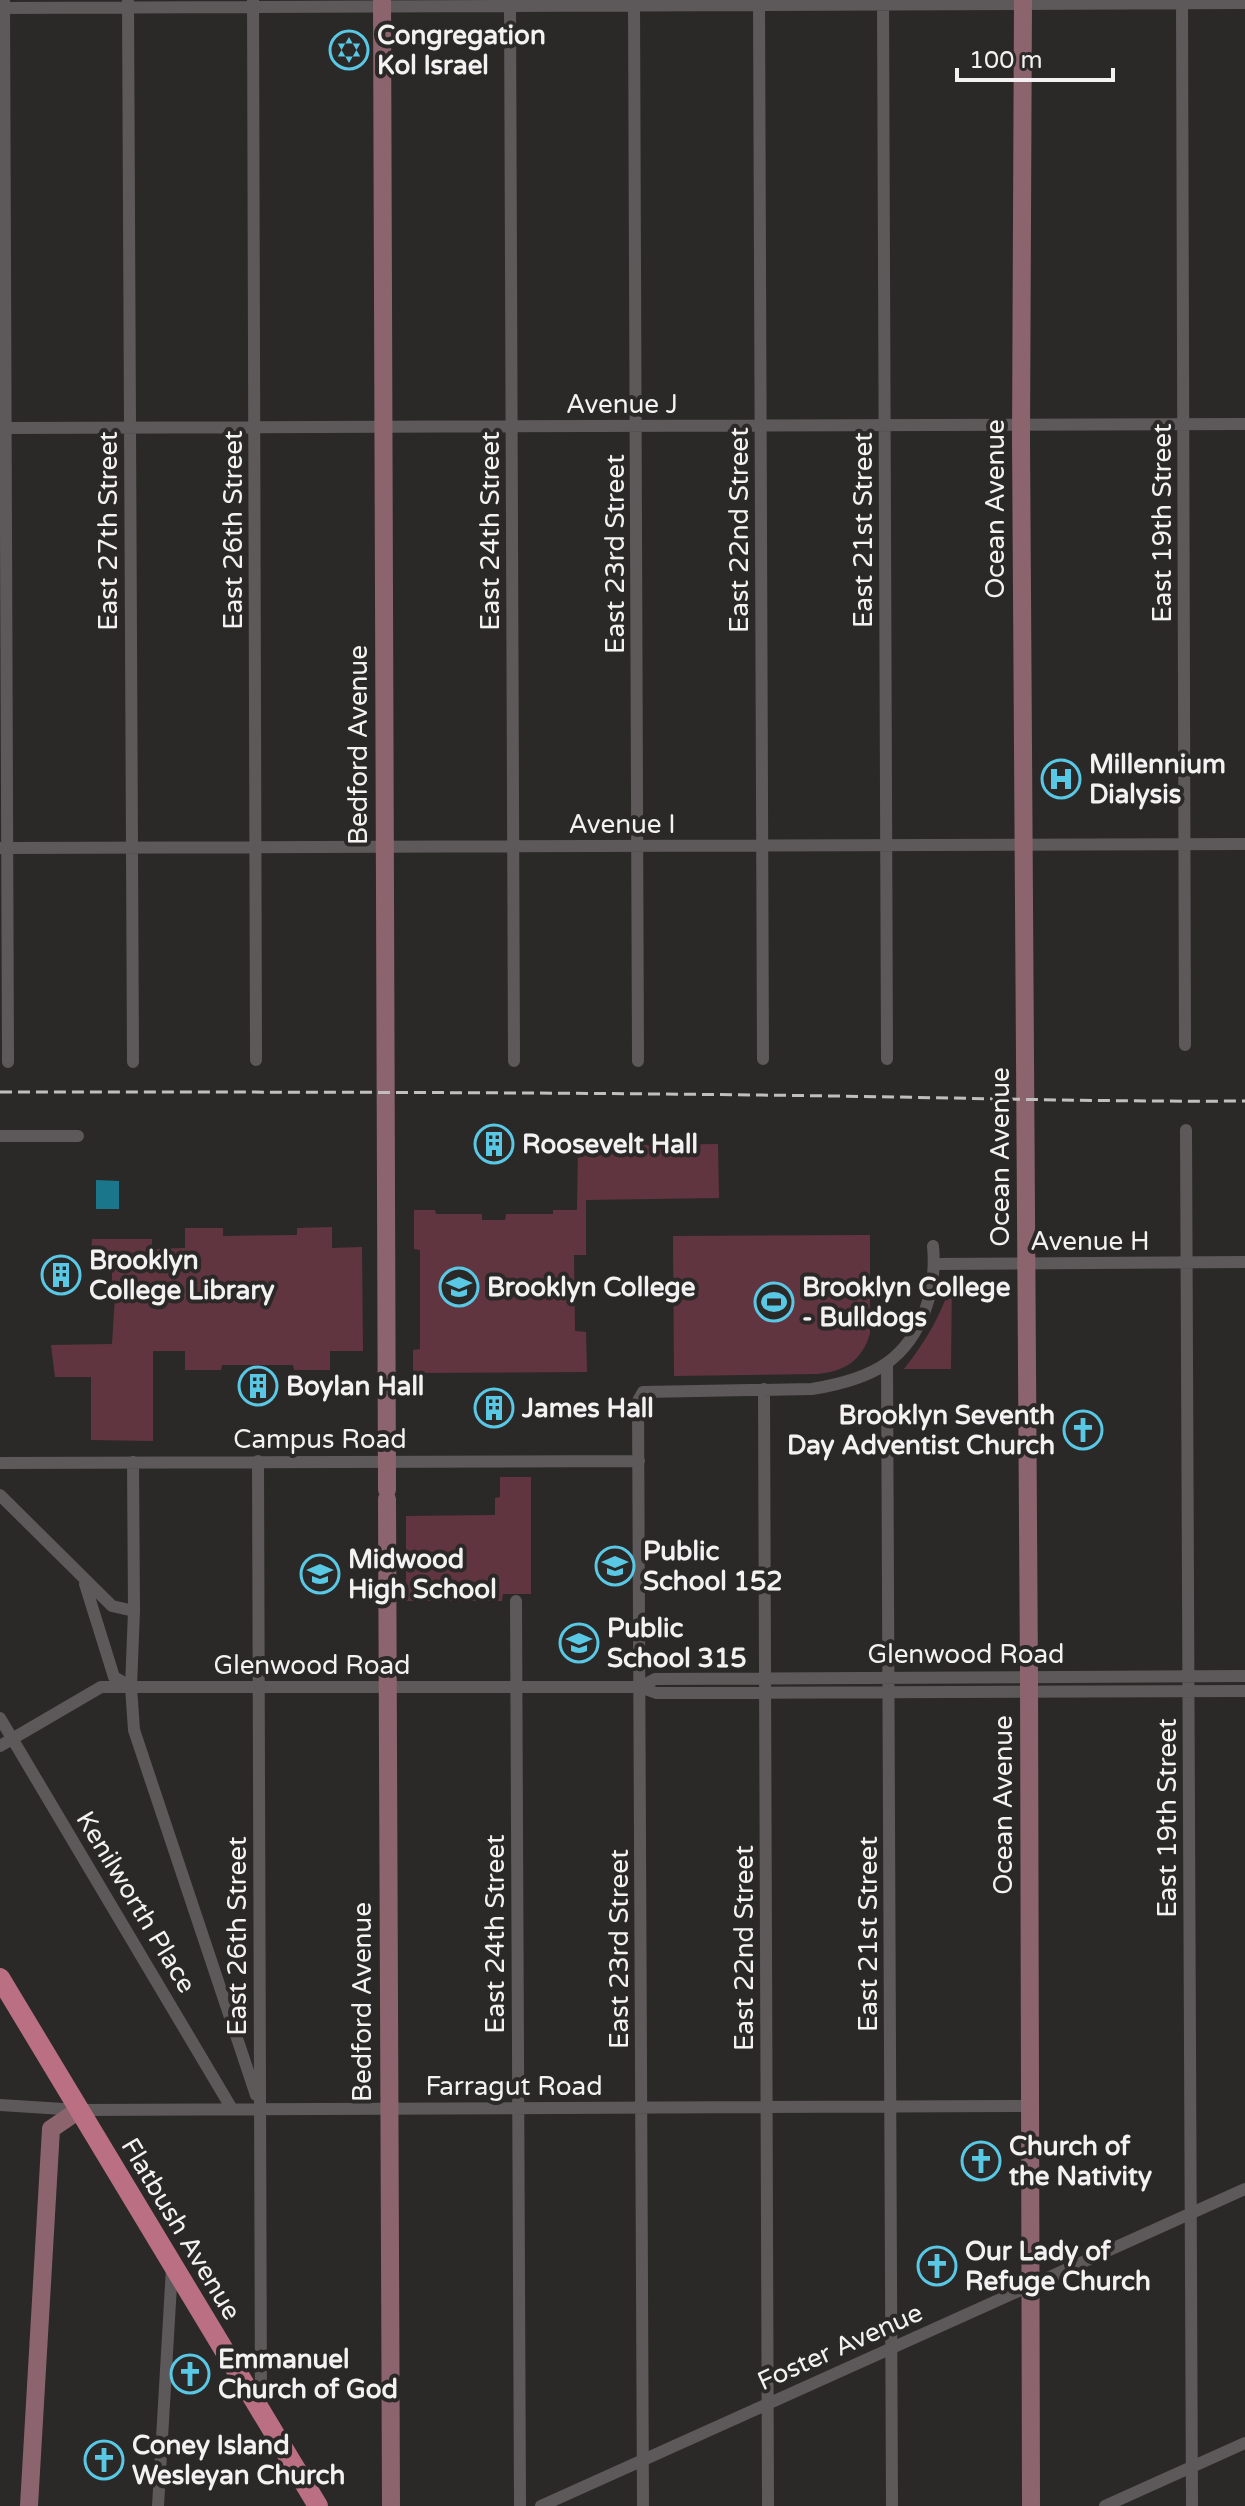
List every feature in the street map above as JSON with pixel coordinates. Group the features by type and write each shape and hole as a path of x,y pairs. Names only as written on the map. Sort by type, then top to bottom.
{"main road":[{"name":"Ocean Avenue","path":"1023,2 1021,425 1031,2506"},
{"name":"Bedford Avenue","path":"382,3 391,2506"},
{"name":"Flatbush Avenue","path":"0,1978 318,2506"},
{"path":"29,2506 51,2129 79,2110"}],"street":[{"name":"East 21st Street","path":"883,2 887,1059"},
{"name":"East 19th Street","path":"1182,2 1185,1045"},
{"name":"East 24th Street","path":"510,3 514,1061"},
{"name":"East 23rd Street","path":"634,3 638,1061"},
{"name":"East 22nd Street","path":"759,3 763,1059"},
{"path":"8,1062 4,848 3,5 1245,3"},
{"name":"East 27th Street","path":"128,4 133,1062"},
{"name":"East 26th Street","path":"253,4 256,1060"},
{"name":"Avenue J","path":"3,428 1245,424"},
{"name":"Avenue I","path":"4,848 1245,844"},
{"name":"East 19th Street","path":"1186,1130 1192,2506"},
{"path":"0,1136 78,1136"},
{"path":"764,1389 831,1386 869,1373 887,1363 911,1336 921,1318 931,1291 933,1246"},
{"name":"Avenue H","path":"934,1264 1245,1262"},
{"name":"East 21st Street","path":"887,1363 892,2506"},
{"name":"East 22nd Street","path":"764,1389 768,2506"},
{"name":"East 23rd Street","path":"643,2506 638,1401 643,1392 764,1389"},
{"name":"East 26th Street","path":"258,1461 261,2411"},
{"name":"Campus Road","path":"0,1463 639,1461"},
{"path":"133,1462 131,1687 134,1730 260,2108"},
{"path":"0,1495 112,1606 134,1611"},
{"path":"84,1580 114,1677 131,1687"},
{"name":"East 24th Street","path":"516,1601 520,2506"},
{"name":"Glenwood Road","path":"640,1687 655,1679 888,1676 1245,1691"},
{"name":"Glenwood Road","path":"0,1746 101,1687 640,1687 656,1693 888,1692 1188,1676 1245,1676"},
{"name":"Kenilworth Place","path":"0,1718 232,2109"},
{"name":"Farragut Road","path":"0,2105 79,2110 1029,2106"},
{"name":"Foster Avenue","path":"541,2506 1245,2189"},
{"path":"158,2506 172,2265"},
{"path":"1105,2506 1245,2443"}],"shaded area":[{"path":"718,1144 719,1198 586,1200 586,1255 574,1255 575,1331 586,1332 587,1372 413,1373 413,1350 420,1349 420,1250 414,1249 414,1210 435,1210 436,1214 482,1214 482,1220 505,1220 506,1214 553,1214 553,1210 577,1210 578,1146"},
{"path":"332,1227 332,1248 362,1247 363,1351 330,1351 330,1370 294,1370 293,1365 222,1365 221,1370 185,1370 185,1351 153,1351 153,1441 91,1440 91,1377 55,1377 51,1345 112,1344 115,1296 112,1295 112,1259 87,1261 91,1255 92,1239 152,1239 152,1249 185,1248 185,1228 223,1228 223,1236 297,1235 297,1228"},
{"path":"870,1235 870,1333 863,1351 851,1363 836,1371 817,1374 674,1376 673,1236"},
{"path":"952,1280 951,1369 904,1369 932,1327"},
{"path":"500,1477 531,1477 531,1594 503,1594 502,1601 406,1601 406,1516 495,1515 495,1498 500,1497"}],"water":[{"path":"96,1180 119,1181 119,1209 96,1209"}],"railway":[{"path":"0,1092 624,1094 1245,1101"}],"place":[{"name":"Congregation Kol Israel","path":"349,50"},
{"name":"Millennium Dialysis","path":"1061,779"},
{"name":"Roosevelt Hall","path":"494,1144"},
{"name":"Brooklyn College Library","path":"61,1275"},
{"name":"Brooklyn College","path":"459,1287"},
{"name":"Brooklyn College - Bulldogs","path":"774,1302"},
{"name":"Boylan Hall","path":"258,1386"},
{"name":"James Hall","path":"494,1408"},
{"name":"Brooklyn Seventh Day Adventist Church","path":"1083,1430"},
{"name":"Public School 152","path":"615,1566"},
{"name":"Midwood High School","path":"320,1574"},
{"name":"Public School 315","path":"579,1643"},
{"name":"Church of the Nativity","path":"981,2161"},
{"name":"Our Lady of Refuge Church","path":"937,2266"},
{"name":"Emmanuel Church of God","path":"190,2374"},
{"name":"Coney Island Wesleyan Church","path":"104,2460"}]}
